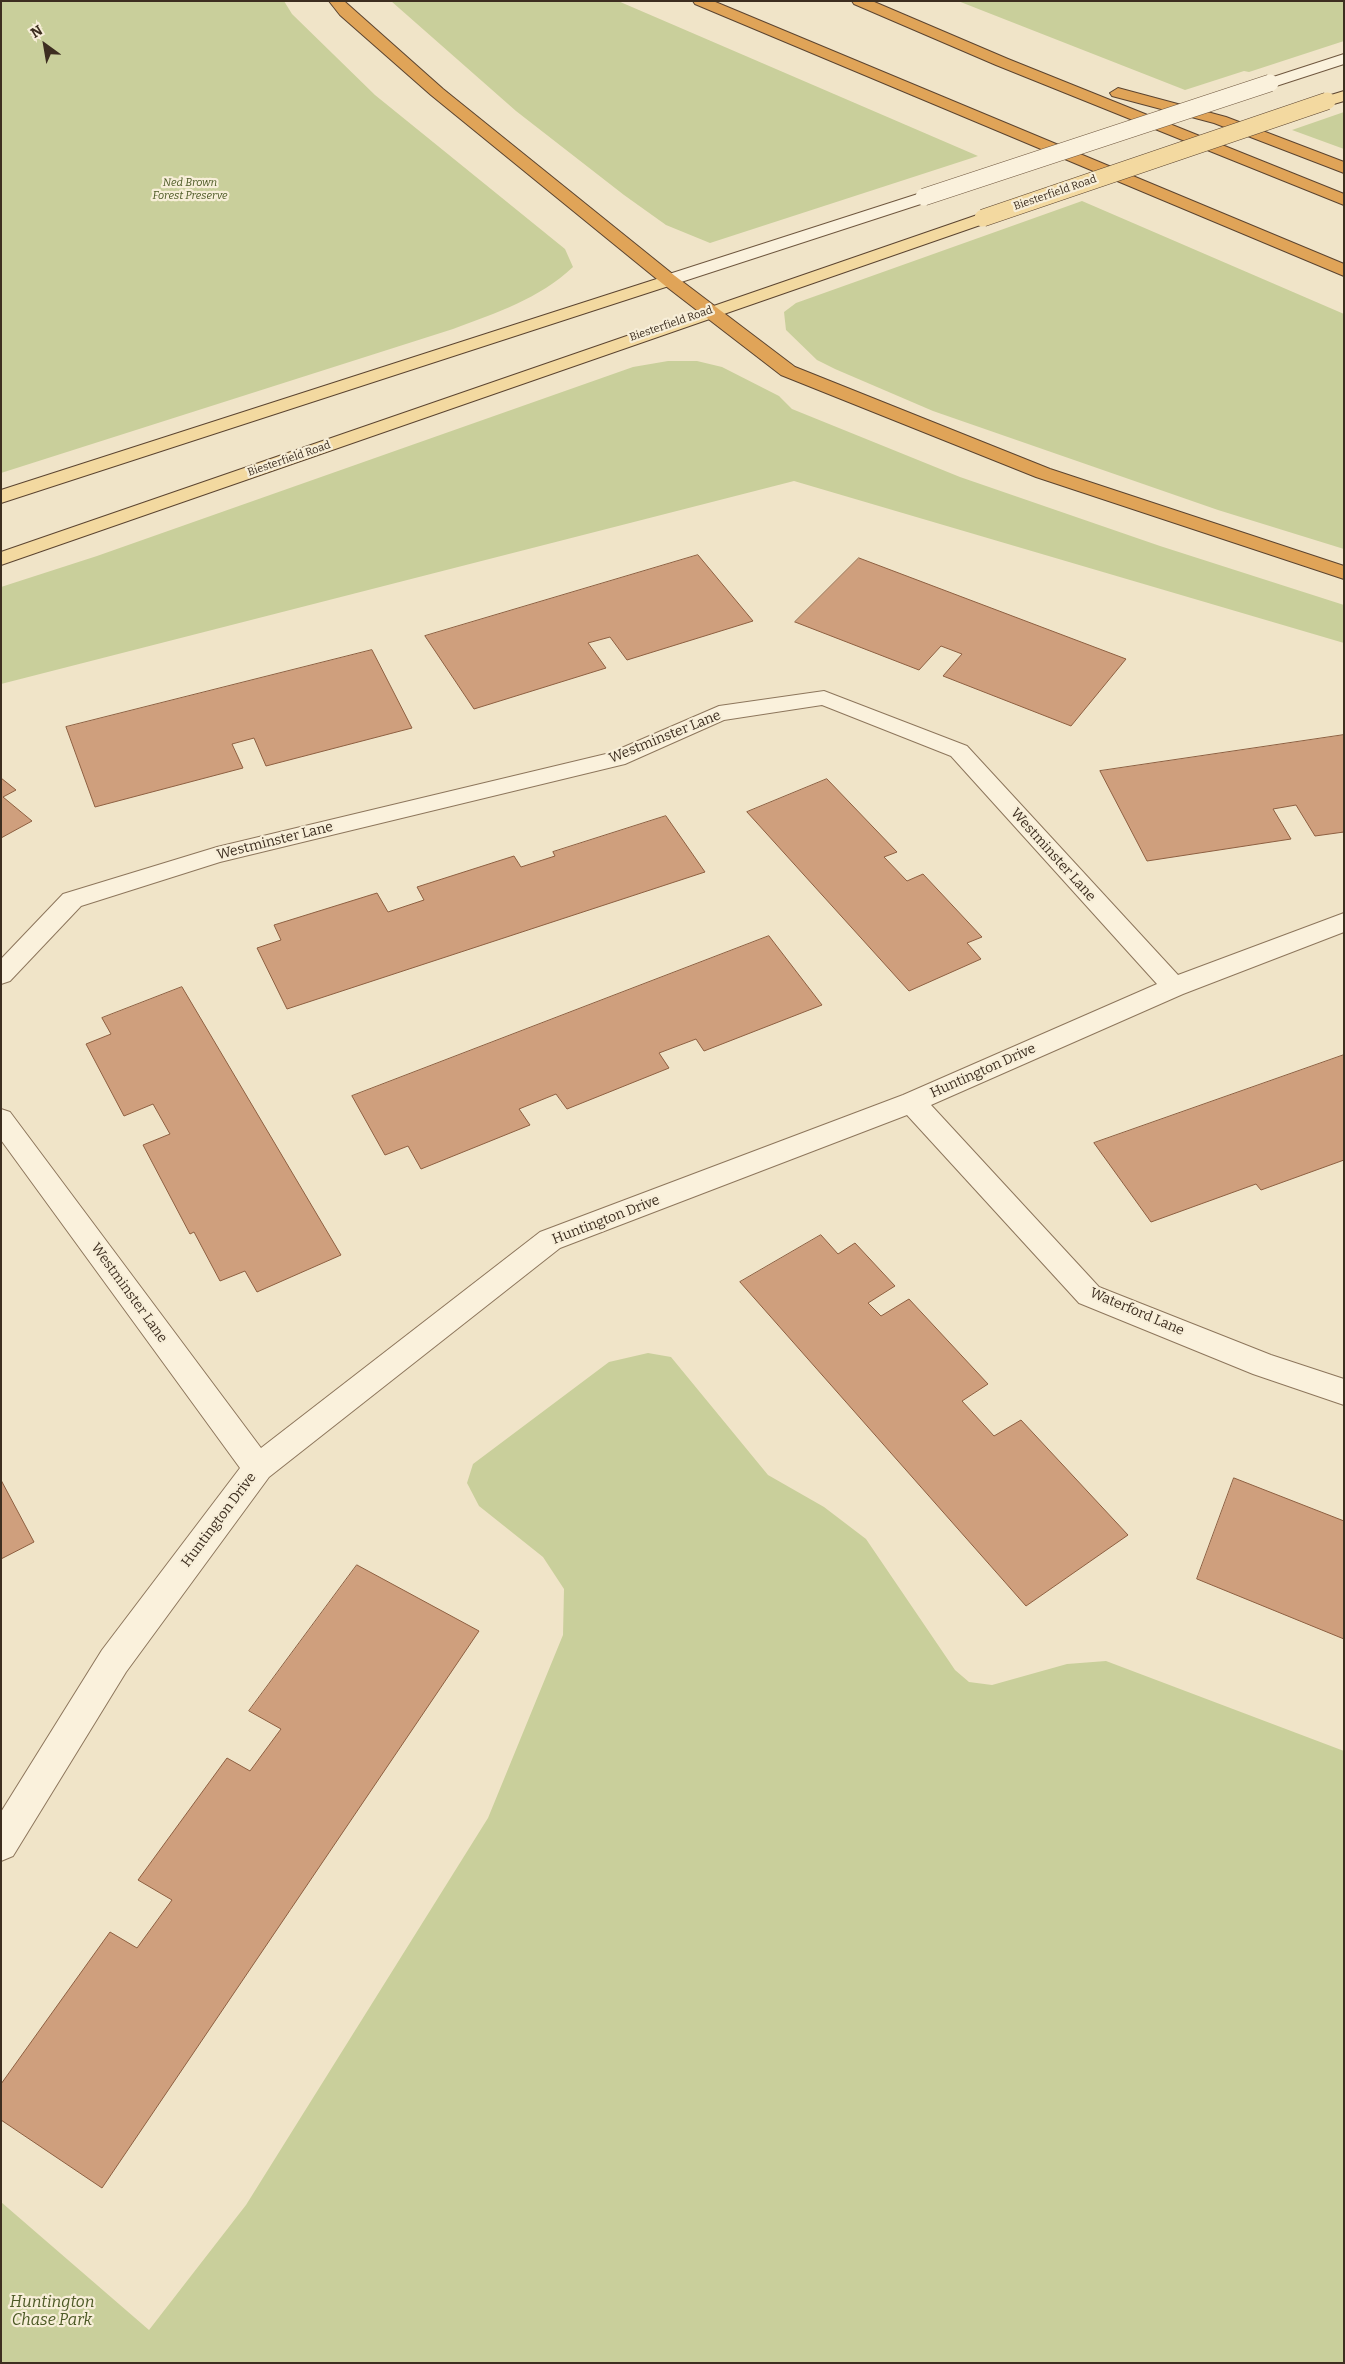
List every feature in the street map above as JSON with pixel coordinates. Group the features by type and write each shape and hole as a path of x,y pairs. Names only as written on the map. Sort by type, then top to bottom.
{"highway":[{"path":"336,1 345,12 437,92 669,280 788,371 1043,473 1344,573"},
{"path":"700,1 1344,271"},
{"path":"859,1 1002,62 1344,200"},
{"path":"1002,62 1220,120 1344,168"}],"main road":[{"name":"Biesterfield Road","path":"1,559 710,311 1344,96"},
{"path":"1,496 669,280"}],"street":[{"path":"669,280 1344,59"},
{"name":"Westminster Lane","path":"1,974 72,900 217,855 617,759 719,713 824,698 959,751 1174,987"},
{"name":"Huntington Drive","path":"1,1844 114,1661 258,1468 550,1240 912,1102 1174,987 1344,922"},
{"name":"Waterford Lane","path":"912,1102 1089,1294 1263,1365 1344,1392"},
{"name":"Westminster Lane","path":"1,1119 258,1468"}],"green space":[{"name":"Ned Brown Forest Preserve","path":"1,1 284,1 292,14 375,95 565,249 573,267 546,288 516,304 453,329 1,473"},
{"path":"391,1 618,1 978,156 710,243 666,225 624,195 516,111"},
{"path":"958,1 1344,1 1344,41 1249,72 1244,71 1185,90"},
{"path":"1344,112 1344,149 1292,130"},
{"path":"1082,201 1344,314 1344,549 1218,510 933,411 817,360 786,330 784,312 796,303"},
{"path":"668,361 697,361 722,367 779,396 792,409 960,477 1160,546 1344,605 1344,643 794,481 1,684 1,587 97,556 633,367"},
{"name":"Huntington Chase Park","path":"648,1353 671,1357 768,1475 824,1507 866,1539 955,1670 969,1682 992,1685 1067,1664 1106,1661 1344,1751 1344,2363 1,2363 1,2202 149,2330 246,2205 488,1818 563,1635 564,1589 543,1557 479,1506 467,1483 473,1464 609,1362"}],"building":[{"path":"698,555 753,621 627,660 610,637 588,643 606,668 474,709 425,636"},
{"path":"859,558 1126,659 1071,726 943,676 962,654 941,646 919,670 795,622"},
{"path":"372,650 412,728 266,766 254,738 232,744 243,768 95,807 66,727"},
{"path":"1344,735 1344,832 1315,836 1296,805 1273,809 1291,839 1147,861 1100,771"},
{"path":"1,778 16,790 3,797 32,821 1,838"},
{"path":"827,779 897,852 884,857 907,881 923,874 982,937 967,943 981,959 909,991 747,812"},
{"path":"666,816 705,872 287,1009 257,948 281,940 274,925 377,893 388,912 424,900 417,887 514,856 521,867 555,856 553,852"},
{"path":"769,936 822,1005 704,1051 696,1039 659,1053 669,1068 567,1109 556,1094 519,1109 530,1125 421,1169 408,1146 385,1155 352,1096"},
{"path":"182,987 341,1255 257,1292 245,1271 220,1281 194,1232 190,1234 143,1145 170,1134 153,1104 124,1116 86,1044 111,1034 102,1018"},
{"path":"1344,1055 1344,1160 1261,1190 1256,1184 1151,1222 1094,1143"},
{"path":"821,1235 838,1254 855,1243 895,1286 868,1303 881,1316 909,1299 988,1384 962,1401 994,1436 1021,1420 1128,1535 1026,1606 740,1282"},
{"path":"1234,1478 1344,1521 1344,1639 1197,1579"},
{"path":"1,1480 34,1542 1,1559"},
{"path":"357,1565 479,1631 102,2188 1,2120 1,2084 110,1932 137,1948 172,1900 138,1880 227,1758 250,1771 281,1729 249,1711"}]}
